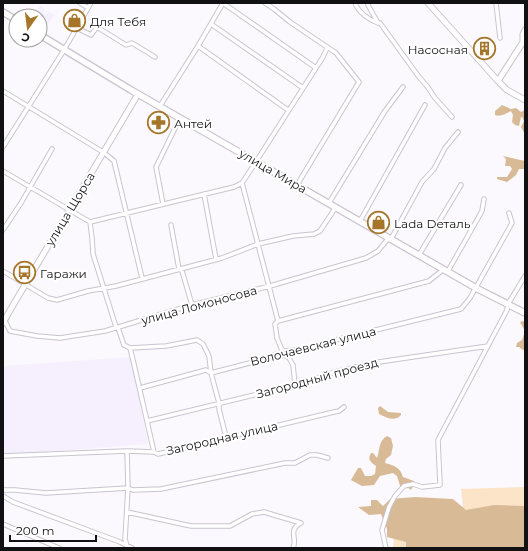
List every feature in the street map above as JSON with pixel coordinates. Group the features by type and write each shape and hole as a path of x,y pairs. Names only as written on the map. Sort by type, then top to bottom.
{"main road":[{"name":"улица Мира","path":"48,40 138,94 476,288 525,313"}],"street":[{"path":"80,3 88,8"},
{"path":"3,147 64,50 91,3"},
{"path":"160,106 223,3 316,68"},
{"path":"265,3 336,54 359,82 297,185"},
{"path":"354,3 357,9 380,23 435,98 452,117"},
{"path":"428,3 498,82 506,90 525,100"},
{"path":"496,3 500,38"},
{"path":"368,5 378,23"},
{"path":"211,24 303,88"},
{"path":"77,28 91,35 96,27 126,45 132,43 155,57"},
{"path":"498,82 523,42 523,34 525,30"},
{"path":"198,46 288,110"},
{"path":"3,171 90,222 234,187 242,183 323,57 327,48"},
{"path":"329,203 385,111 403,87"},
{"path":"3,91 104,152 114,161 142,278"},
{"name":"улица Щорса","path":"3,320 138,94"},
{"path":"360,221 425,105"},
{"path":"163,204 156,167 180,118"},
{"name":"улица Ломоносова","path":"3,320 10,331 37,336 60,338 89,334 105,331 192,305 270,286 366,258 378,251 387,240 391,238 422,182 434,169 445,148 458,132"},
{"path":"3,230 21,203 52,149"},
{"path":"242,183 278,321 275,324 277,338 284,351 284,355 289,358 293,366 296,385"},
{"path":"419,255 461,185"},
{"path":"204,194 216,259"},
{"path":"278,321 430,281 446,270 482,211 484,199"},
{"path":"3,271 48,298 57,300 216,259 258,244 293,236 314,234 320,231 336,207"},
{"name":"Волочаевская улица","path":"140,388 206,370 211,373 261,360 284,351 305,349 327,342 461,309 476,288 512,223 509,213"},
{"path":"90,222 93,254 116,327 118,328 124,345 130,348 166,346 197,340 203,344 209,356 211,373 226,437"},
{"path":"171,226 179,269 182,271 192,305"},
{"path":"386,548 382,530 389,507 395,496 404,486 413,484 422,487 440,485 438,440 507,310 508,304 525,276"},
{"name":"Загородный проезд","path":"148,421 296,385 372,362 488,346"},
{"path":"130,348 154,452"},
{"name":"Загородная улица","path":"3,456 127,451 154,452 158,454 339,411 344,407"},
{"path":"127,451 128,488 125,539 127,546"},
{"path":"3,490 46,493 128,488 133,490 161,489 285,463 295,463 310,455 328,458"},
{"path":"3,496 13,502 120,542 132,548"},
{"path":"127,512 192,526 230,526 252,514 264,512 301,524 296,526 293,533 293,548"},
{"path":"3,524 59,548"},
{"path":"120,542 125,539"}],"shaded area":[{"path":"48,11 54,15 48,24"},
{"path":"502,105 511,109 516,108 521,112 525,110 525,134 521,127 524,121 522,117 519,126 512,122 513,115 511,111 497,116 495,115 495,111"},
{"path":"503,156 525,161 524,169 519,169 516,175 507,182 497,179 497,177 507,177 512,169 510,166 505,166 506,159"},
{"path":"520,322 525,322 525,331"},
{"path":"525,331 525,351 520,347 516,347 517,343 522,340"},
{"path":"132,357 148,444 3,455 3,366"},
{"path":"380,406 388,412 401,413 401,415 394,419 385,417 379,414 378,408"},
{"path":"387,436 391,438 393,446 391,455 386,459 385,463 397,467 403,477 414,481 415,483 411,490 407,487 401,489 397,476 393,473 380,476 374,485 362,486 351,480 358,468 361,468 365,476 375,474 376,466 370,461 369,457 371,453 373,453 377,458 382,440"},
{"path":"525,487 525,548 393,548 396,509 463,506 461,489"},
{"path":"415,497 453,499 466,510 494,505 525,506 525,548 406,548 406,542 387,537 387,529 381,514 369,515 358,507 371,506 371,500 377,500 383,506 390,499"}],"place":[{"name":"Для Тебя","path":"75,21"},
{"name":"Насосная","path":"484,49"},
{"name":"Антей","path":"159,123"},
{"name":"Lada Dеталь","path":"379,223"},
{"name":"Гаражи","path":"25,273"}]}
